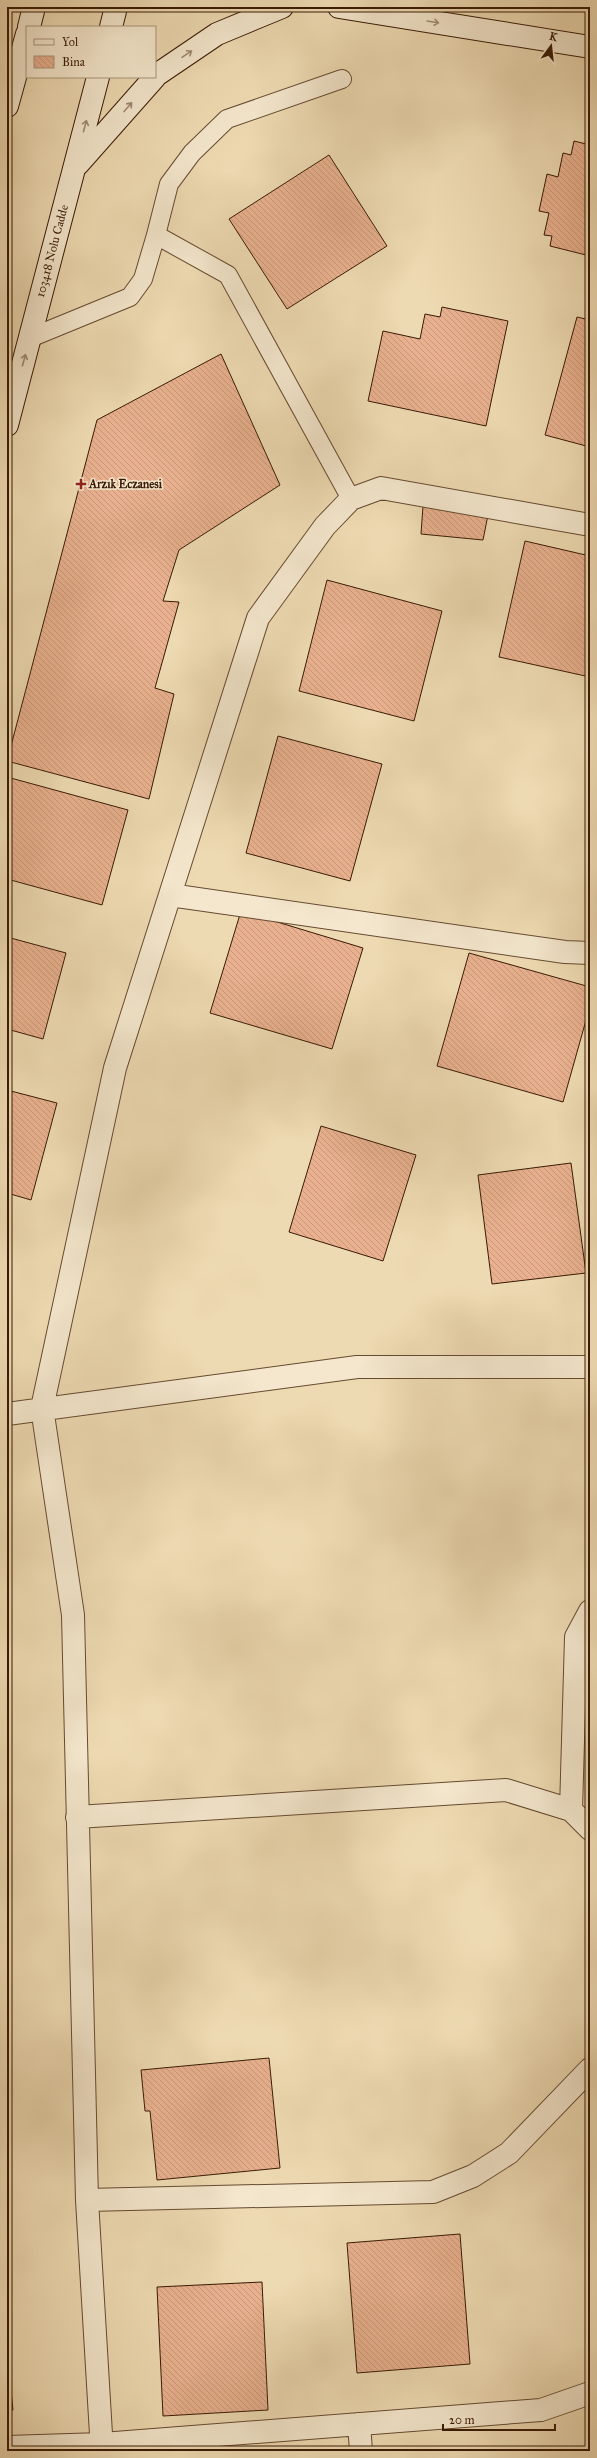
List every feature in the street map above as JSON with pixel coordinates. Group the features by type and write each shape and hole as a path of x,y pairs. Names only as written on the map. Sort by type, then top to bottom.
{"street":[{"path":"29,26 34,7"},
{"path":"111,26 116,7"},
{"path":"156,76 217,34 282,7"},
{"path":"339,7 590,47"},
{"path":"7,102 26,37"},
{"name":"103418 Nolu Cadde","path":"7,425 98,78"},
{"path":"74,168 154,78"},
{"path":"102,2447 87,2200 73,1615 42,1408 115,1068 258,618 325,526 351,499 381,488 590,525"},
{"path":"170,895 565,952 590,953"},
{"path":"7,1414 42,1408 356,1367 590,1367"},
{"path":"571,1810 576,1637 590,1611"},
{"path":"77,1817 506,1790 571,1810 590,1829"},
{"path":"87,2200 433,2192 473,2176 509,2153 590,2069"},
{"path":"7,2447 102,2447 359,2424 541,2410 590,2393"},
{"path":"359,2424 361,2451"}],"lane":[{"path":"30,338 130,297 143,279 169,184 192,153 227,119 342,79"},
{"path":"156,235 228,275 351,499"}],"building":[{"path":"574,141 590,145 590,256 550,246 552,236 544,235 549,213 539,211 547,174 558,177 563,153 571,155"},
{"path":"329,155 387,246 287,309 229,219"},
{"path":"442,307 508,321 486,426 368,401 383,331 420,339 425,314 440,317"},
{"path":"577,317 590,320 590,447 545,435"},
{"path":"221,354 280,485 179,550 163,601 179,602 155,688 174,694 149,799 7,761 97,420"},
{"path":"423,506 488,515 483,540 421,534"},
{"path":"525,541 590,556 590,677 499,657"},
{"path":"327,580 442,611 414,721 299,691"},
{"path":"278,736 382,764 350,881 246,853"},
{"path":"7,777 128,810 102,905 7,879"},
{"path":"241,911 363,948 332,1049 210,1013"},
{"path":"7,937 66,953 43,1039 7,1029"},
{"path":"469,953 590,987 590,1006 563,1102 437,1066"},
{"path":"7,1090 57,1103 31,1200 7,1193"},
{"path":"321,1126 416,1155 383,1261 289,1232"},
{"path":"571,1163 586,1273 492,1284 478,1175"},
{"path":"269,2058 280,2168 157,2180 150,2111 145,2111 141,2070"},
{"path":"460,2234 470,2364 357,2373 347,2243"},
{"path":"262,2282 268,2410 163,2416 157,2287"},
{"path":"7,2352 13,2410 7,2410"}],"place":[{"name":"Arzık Eczanesi","path":"81,484"}]}
